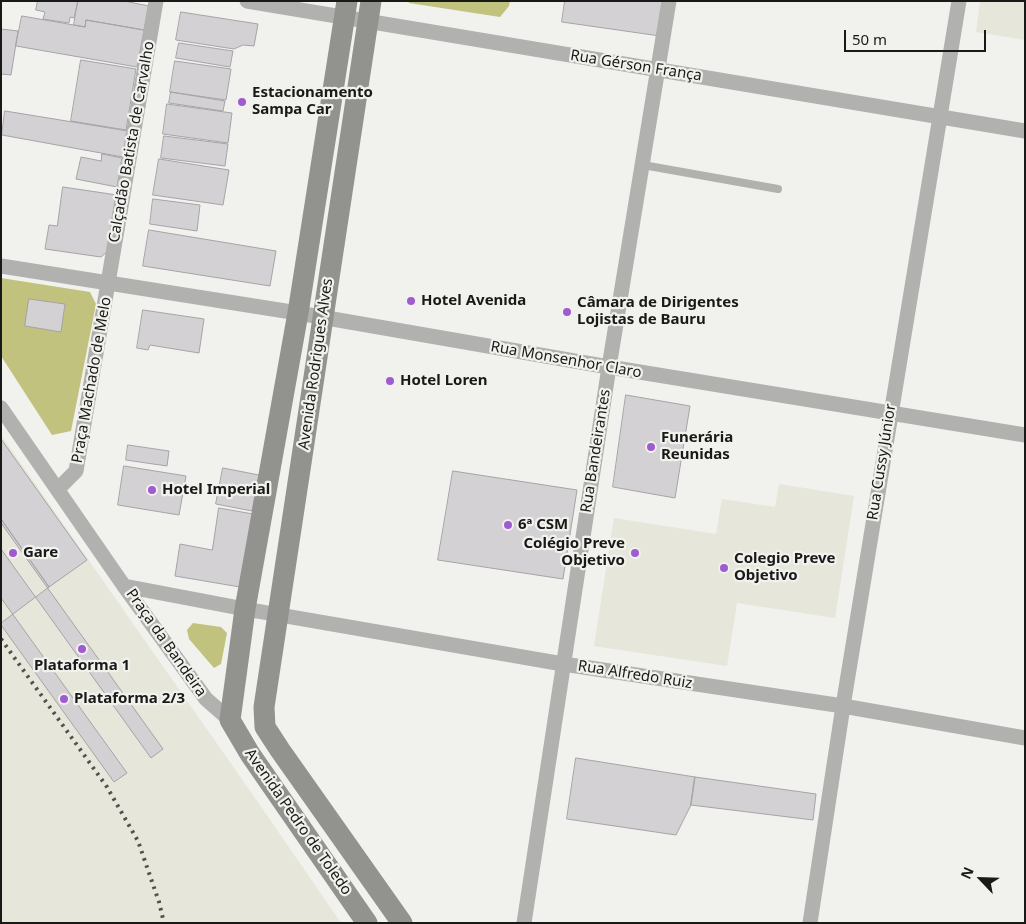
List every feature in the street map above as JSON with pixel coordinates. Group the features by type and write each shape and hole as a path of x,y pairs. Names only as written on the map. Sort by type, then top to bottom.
{"main road":[{"name":"Avenida Rodrigues Alves","path":"265,727 264,707 370,1"},
{"name":"Avenida Rodrigues Alves","path":"230,720 245,609 298,313 345,10"},
{"name":"Avenida Pedro de Toledo","path":"230,720 250,754 367,923"},
{"name":"Avenida Pedro de Toledo","path":"265,727 402,923"}],"street":[{"name":"Calçadão Batista de Carvalho","path":"108,282 156,1"},
{"name":"Rua Gérson França","path":"247,1 345,10 367,22 1025,131"},
{"name":"Rua Bandeirantes","path":"524,923 609,367 644,165 669,1"},
{"name":"Rua Cussy Júnior","path":"810,923 890,413 959,1"},
{"name":"Praça Machado de Melo","path":"1,266 108,282 76,471 58,489"},
{"name":"Rua Monsenhor Claro","path":"108,282 1025,435"},
{"path":"1,408 124,586"},
{"name":"Praça da Bandeira","path":"124,586 245,609"},
{"name":"Praça da Bandeira","path":"124,586 206,699 230,720"},
{"name":"Rua Alfredo Ruiz","path":"245,609 563,664 843,706 1025,738"}],"lane":[{"path":"644,165 778,189"}],"shaded area":[{"path":"408,1 510,1 509,6 500,17 409,3"},
{"path":"980,1 1025,1 1025,40 976,32"},
{"path":"1,278 90,292 96,304 71,431 52,435 1,356"},
{"path":"1,435 262,808 341,923 1,923"},
{"name":"Colegio Preve Objetivo","path":"779,484 854,496 835,618 737,603 727,666 594,646 614,518 716,534 722,499 775,507"},
{"path":"193,623 221,627 227,633 221,664 214,668 189,639 187,630"}],"building":[{"path":"38,1 78,1 74,18 70,17 69,23 43,19 45,12 36,10"},
{"path":"78,1 124,1 149,6 144,30 86,20 85,27 74,25"},
{"path":"565,1 666,1 660,36 562,22"},
{"path":"181,12 258,24 254,46 243,45 234,49 176,40"},
{"path":"22,16 85,27 86,20 144,30 137,67 16,46"},
{"path":"1,29 18,31 11,75 1,74"},
{"path":"179,43 233,51 230,67 176,58"},
{"path":"81,60 136,69 126,130 71,121"},
{"path":"175,61 231,69 226,100 170,92"},
{"path":"171,92 225,101 223,111 169,103"},
{"path":"167,104 232,113 228,143 163,134"},
{"path":"5,111 128,131 123,157 2,135"},
{"path":"164,136 228,144 225,166 161,158"},
{"path":"102,154 122,158 117,187 76,179 81,157 101,161"},
{"path":"159,159 229,170 223,205 153,195"},
{"path":"63,187 117,195 108,251 101,257 45,249 49,225 57,226"},
{"path":"153,199 200,205 197,231 150,224"},
{"path":"149,230 276,251 270,286 143,266"},
{"path":"29,299 65,304 61,332 25,326"},
{"path":"143,310 204,319 199,353 150,345 148,350 137,348"},
{"name":"Funerária Reunidas","path":"626,395 690,406 675,498 613,487"},
{"path":"1,439 87,560 49,587 1,519"},
{"path":"128,445 169,451 167,466 126,460"},
{"name":"Hotel Imperial","path":"124,466 186,476 179,515 118,505"},
{"path":"223,468 259,475 252,511 216,504"},
{"name":"6ª CSM","path":"453,471 577,490 563,579 438,560"},
{"path":"219,508 253,514 240,587 175,576 180,544 212,550"},
{"name":"Gare","path":"1,519 49,587 1,623"},
{"name":"Plataforma 1","path":"1,523 163,749 151,758 1,549"},
{"name":"Plataforma 2/3","path":"1,598 127,773 114,782 1,625"},
{"path":"576,758 695,777 691,805 676,835 567,819"},
{"path":"695,777 816,794 813,820 691,805"}],"railway":[{"path":"1,639 107,787 138,841 159,902 164,923"}],"place":[{"name":"Estacionamento Sampa Car","path":"242,102"},
{"name":"Hotel Avenida","path":"411,301"},
{"name":"Câmara de Dirigentes Lojistas de Bauru","path":"567,312"},
{"name":"Hotel Loren","path":"390,381"},
{"name":"Funerária Reunidas","path":"651,447"},
{"name":"Hotel Imperial","path":"152,490"},
{"name":"6ª CSM","path":"508,525"},
{"name":"Gare","path":"13,553"},
{"name":"Colégio Preve Objetivo","path":"635,553"},
{"name":"Colegio Preve Objetivo","path":"724,568"},
{"name":"Plataforma 1","path":"82,649"},
{"name":"Plataforma 2/3","path":"64,699"}]}
